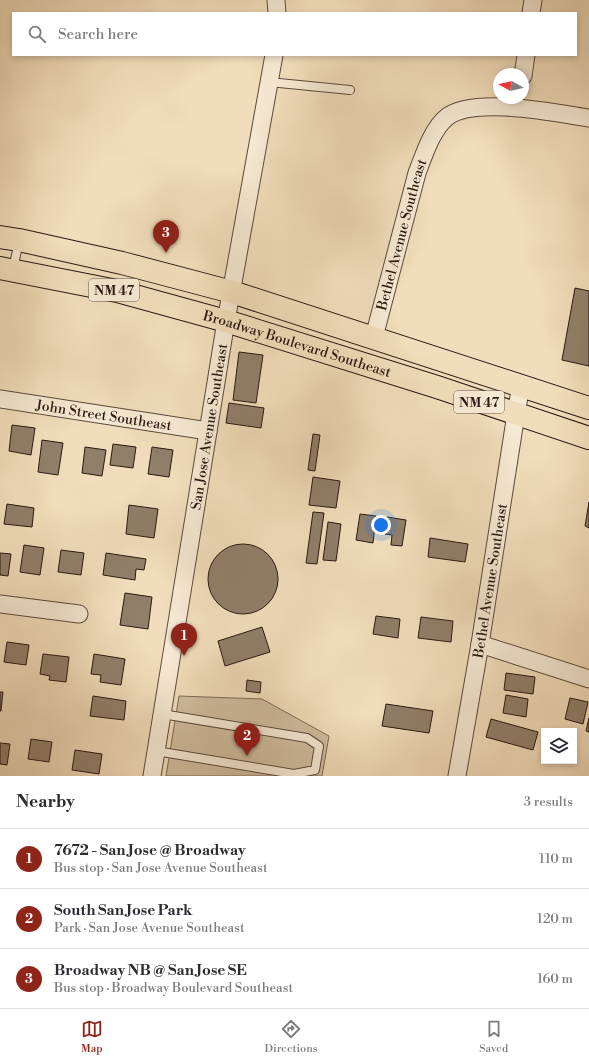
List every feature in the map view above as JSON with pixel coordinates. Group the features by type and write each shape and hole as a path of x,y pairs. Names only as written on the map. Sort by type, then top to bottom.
{"main road":[{"name":"Broadway Boulevard Southeast","path":"9,239 122,262 232,292 589,408"},
{"name":"Broadway Boulevard Southeast","path":"6,269 117,291 226,321 437,387 589,438"}],"street":[{"path":"276,0 276,12"},
{"path":"531,12 533,0"},
{"name":"San Jose Avenue Southeast","path":"152,776 226,321 274,56"},
{"path":"524,68 526,56"},
{"name":"Bethel Avenue Southeast","path":"374,338 417,173 425,151 434,134 441,123 448,116 458,111 468,108 509,104"},
{"name":"Bethel Avenue Southeast","path":"524,104 589,118"},
{"name":"Bethel Avenue Southeast","path":"457,776 480,644 521,385"},
{"name":"John Street Southeast","path":"0,399 208,431"},
{"path":"0,604 79,614"},
{"path":"480,644 589,679"}],"lane":[{"path":"269,82 350,90"},
{"path":"6,269 9,239"},
{"path":"156,751 294,774 315,770 320,746 306,738 162,714"}],"shaded area":[{"path":"179,696 262,699 329,736 322,776 166,776"}],"building":[{"path":"575,288 589,291 589,366 562,360"},
{"path":"239,352 263,355 256,403 233,400"},
{"path":"229,403 264,408 261,428 226,423"},
{"path":"12,425 35,428 31,455 9,451"},
{"path":"313,434 320,435 315,471 308,470"},
{"path":"42,440 63,443 58,475 38,472"},
{"path":"113,444 136,447 133,468 110,465"},
{"path":"85,447 106,450 102,476 82,473"},
{"path":"152,447 173,450 169,477 148,474"},
{"path":"313,477 340,481 336,508 309,505"},
{"path":"589,502 589,528 585,526"},
{"path":"7,504 34,508 32,527 4,524"},
{"path":"129,505 158,509 154,538 126,534"},
{"path":"313,512 324,513 317,564 306,563"},
{"path":"360,514 376,516 373,543 356,540"},
{"path":"387,517 406,520 402,546 391,545 392,535 385,534"},
{"path":"328,522 341,524 336,561 323,560"},
{"path":"430,538 468,544 465,562 428,557"},
{"path":"236,544 250,544 263,550 272,559 276,565 278,579 276,593 268,604 257,612 250,614 236,614 229,612 218,604 210,593 208,586 208,572 210,565 218,554 229,546"},
{"path":"24,545 44,548 40,575 20,572"},
{"path":"61,550 84,553 81,575 58,572"},
{"path":"0,553 11,554 8,576 0,575"},
{"path":"106,553 146,559 144,570 136,569 135,580 103,575"},
{"path":"125,593 152,597 148,629 120,625"},
{"path":"376,616 400,619 398,638 373,634"},
{"path":"421,617 453,621 451,642 418,638"},
{"path":"262,627 270,652 225,666 218,641"},
{"path":"7,642 29,645 26,665 4,662"},
{"path":"43,654 69,657 66,682 49,680 50,676 40,674"},
{"path":"94,654 125,659 121,685 100,682 101,675 91,674"},
{"path":"506,673 535,677 533,694 504,690"},
{"path":"247,680 261,682 260,693 246,691"},
{"path":"0,692 3,692 1,711 0,711"},
{"path":"506,695 528,699 526,717 503,713"},
{"path":"93,696 126,701 124,720 90,716"},
{"path":"570,698 588,702 583,724 565,719"},
{"path":"386,704 433,711 429,733 382,726"},
{"path":"589,718 589,732 586,731"},
{"path":"491,719 538,732 533,750 486,737"},
{"path":"31,739 52,742 49,762 28,759"},
{"path":"0,743 10,744 7,765 0,764"},
{"path":"75,750 102,754 99,774 72,770"}],"place":[{"name":"Broadway NB @ San Jose SE","path":"166,253"},
{"name":"7672 - San Jose @ Broadway","path":"184,656"},
{"name":"South San Jose Park","path":"247,756"}]}
